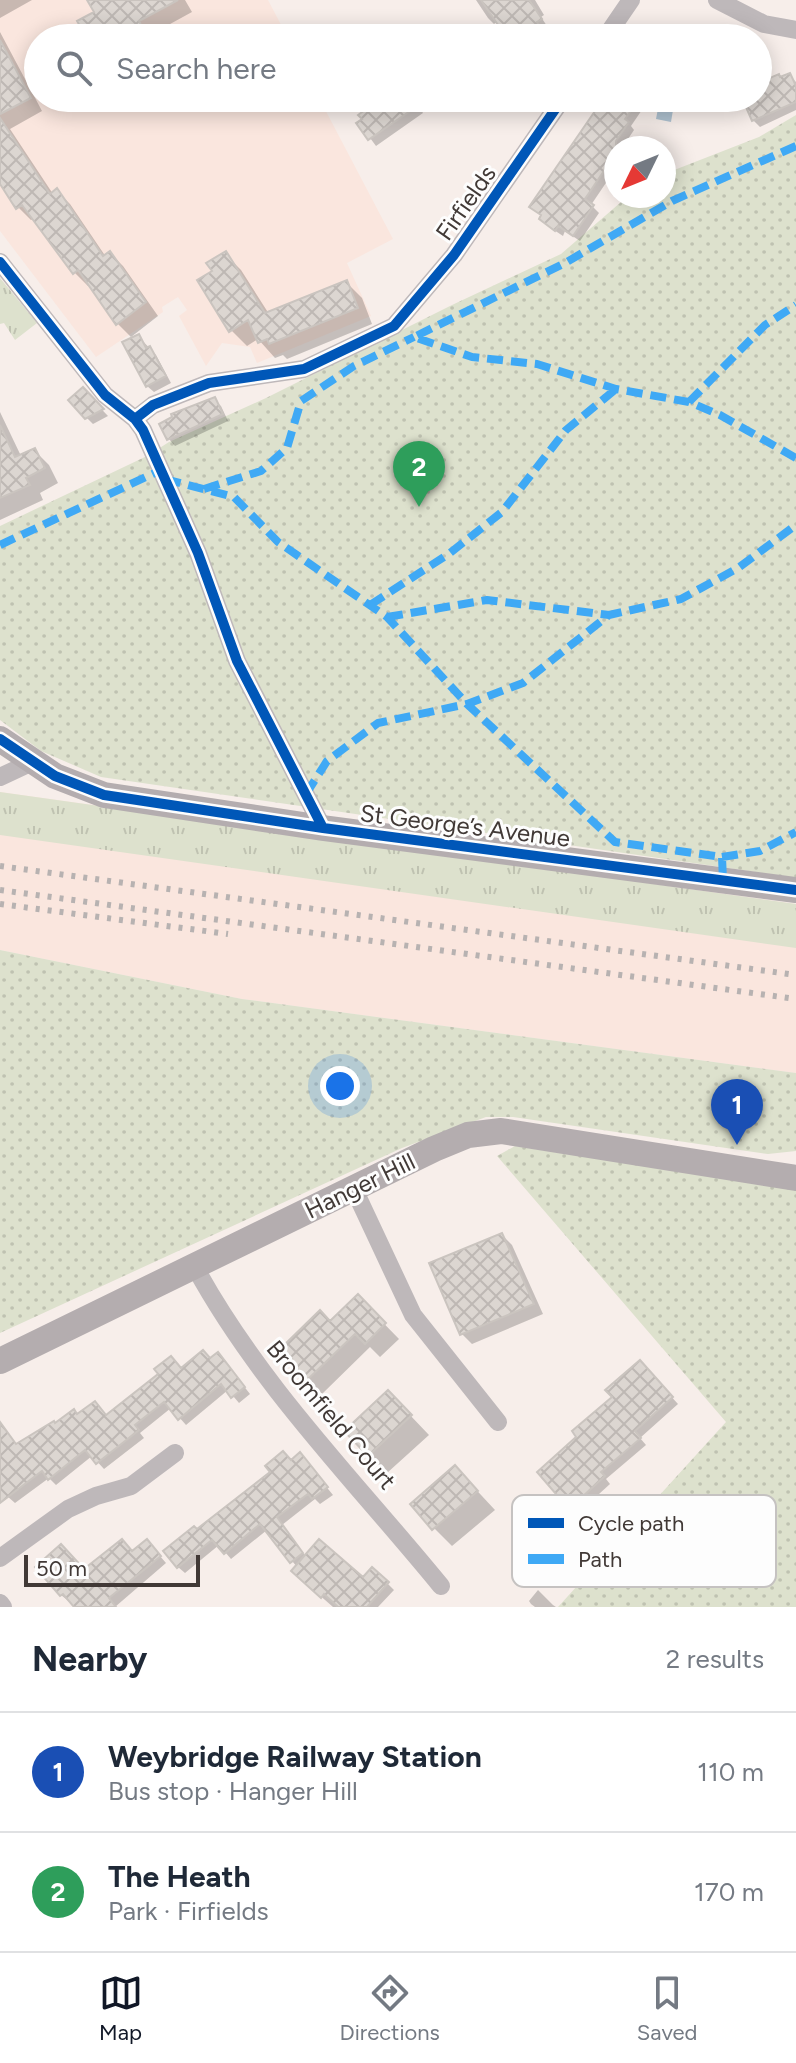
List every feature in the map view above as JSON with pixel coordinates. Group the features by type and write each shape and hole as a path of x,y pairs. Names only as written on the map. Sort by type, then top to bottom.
{"main road":[{"name":"St George’s Avenue","path":"0,739 55,776 104,795 323,828 796,890"},
{"name":"Hanger Hill","path":"0,1361 434,1149 478,1132 527,1134 796,1178"},
{"name":"Hanger Hill","path":"745,1169 796,1167"}],"street":[{"path":"615,24 631,0"},
{"path":"717,0 764,24"},
{"path":"772,26 796,30"},
{"name":"Firfields","path":"135,419 153,405 209,383 304,369 394,326 454,255 553,112"},
{"path":"0,262 105,395 135,419 143,430 198,553 237,661 323,828"},
{"path":"0,777 32,762"},
{"path":"354,1189 413,1315 498,1422"},
{"name":"Broomfield Court","path":"195,1267 222,1317 285,1403 441,1586"},
{"path":"0,1558 68,1509 96,1496 131,1486 175,1453"}],"shaded area":[{"path":"0,0 268,0 281,24 24,24 24,112 326,112 393,239 347,263 371,316 257,363 250,347 222,343 206,366 179,316 187,310 178,297 162,307 163,312 96,357 0,231"},
{"path":"0,792 796,904 796,1073 242,999 0,950"}],"green space":[{"path":"796,115 796,878 101,777 41,751 0,720 0,526 561,254 614,208 676,208 676,169 759,137"},
{"path":"0,278 37,323 15,340 4,323 0,324"},
{"path":"0,792 796,904 796,948 0,835"},
{"path":"0,950 242,999 796,1073 796,1151 768,1154 513,1117 486,1117 402,1148 0,1333"},
{"path":"515,1146 796,1189 796,1607 558,1607 576,1587 776,1587 776,1495 660,1495 726,1422 497,1156"}],"water":[{"path":"657,112 673,112 671,122 656,119"}],"building":[{"path":"87,0 178,0 139,21 140,24 79,24 77,21 94,12"},
{"path":"481,0 529,0 542,19 538,24 497,24"},
{"path":"0,40 24,85 24,102 0,114"},
{"path":"790,73 796,86 796,102 752,121 748,112 772,112 772,77 779,74 780,77"},
{"path":"362,112 409,112 368,140 356,123 362,119 358,115"},
{"path":"594,112 630,112 625,119 629,122 619,136 604,136 604,171 585,199 594,205 573,236 558,226 555,231 539,219 541,215 529,207"},
{"path":"0,118 50,194 57,188 103,256 110,251 146,302 116,325 78,270 73,274 22,205 16,209 0,184"},
{"path":"226,251 265,313 347,280 358,308 269,344 267,339 258,343 248,320 229,332 197,280 212,271 206,263"},
{"path":"139,334 146,348 150,346 166,376 146,387 122,342"},
{"path":"83,387 104,409 85,419 68,400"},
{"path":"215,397 223,414 167,440 159,424 172,417 171,414"},
{"path":"0,425 15,457 35,448 45,468 26,478 30,485 0,498"},
{"path":"502,1233 534,1304 460,1335 429,1263"},
{"path":"358,1294 386,1323 365,1344 355,1334 306,1381 288,1362 292,1359 281,1348 320,1310 330,1321"},
{"path":"203,1350 210,1358 218,1352 245,1387 231,1398 221,1384 178,1420 164,1402 135,1425 139,1430 96,1464 85,1450 48,1480 42,1471 0,1503 0,1422 16,1444 74,1409 77,1414 95,1401 106,1415 158,1374 154,1369 171,1356 181,1368"},
{"path":"640,1360 673,1397 635,1431 641,1438 601,1472 605,1476 584,1495 557,1495 537,1472 576,1437 572,1431 612,1397 605,1390"},
{"path":"388,1390 412,1415 368,1456 344,1431"},
{"path":"283,1451 291,1460 300,1452 328,1487 312,1499 308,1494 277,1517 303,1553 290,1563 260,1524 224,1554 212,1540 177,1568 163,1551 194,1526 197,1529 270,1472 265,1466"},
{"path":"455,1465 478,1491 432,1530 410,1504"},
{"path":"122,1539 132,1551 147,1539 161,1556 109,1598 116,1607 74,1607 35,1567 61,1544 84,1569"},
{"path":"319,1539 363,1577 372,1567 389,1582 367,1607 338,1607 324,1594 321,1598 291,1571"}],"railway":[{"path":"0,866 796,975"},
{"path":"0,890 796,999"},
{"path":"0,904 228,934"}],"marked path":[{"path":"796,146 672,201 565,263 414,337 472,357 537,364 616,389 689,402 720,415 796,458"},
{"path":"689,402 765,325 796,305"},
{"path":"204,489 261,471 287,448 301,401 354,366 414,337"},
{"path":"370,605 450,553 502,512 566,430 616,389"},
{"path":"0,545 161,470"},
{"path":"165,479 234,497 278,542 387,617 467,704 615,842 722,857 723,880"},
{"path":"306,794 327,761 378,723 467,704 523,683 609,615 681,599 738,568 796,525"},
{"path":"387,617 487,600 609,615"},
{"path":"722,857 760,851 796,832"}],"cycle path":[{"path":"135,419 153,405 209,383 304,369 394,326 454,255 553,112"},
{"path":"0,262 105,395 135,419 143,430 198,553 237,661 323,828"},
{"path":"0,739 55,776 104,795 323,828 796,890"}],"place":[{"name":"The Heath","path":"419,507"},
{"name":"Weybridge Railway Station","path":"737,1145"}]}
